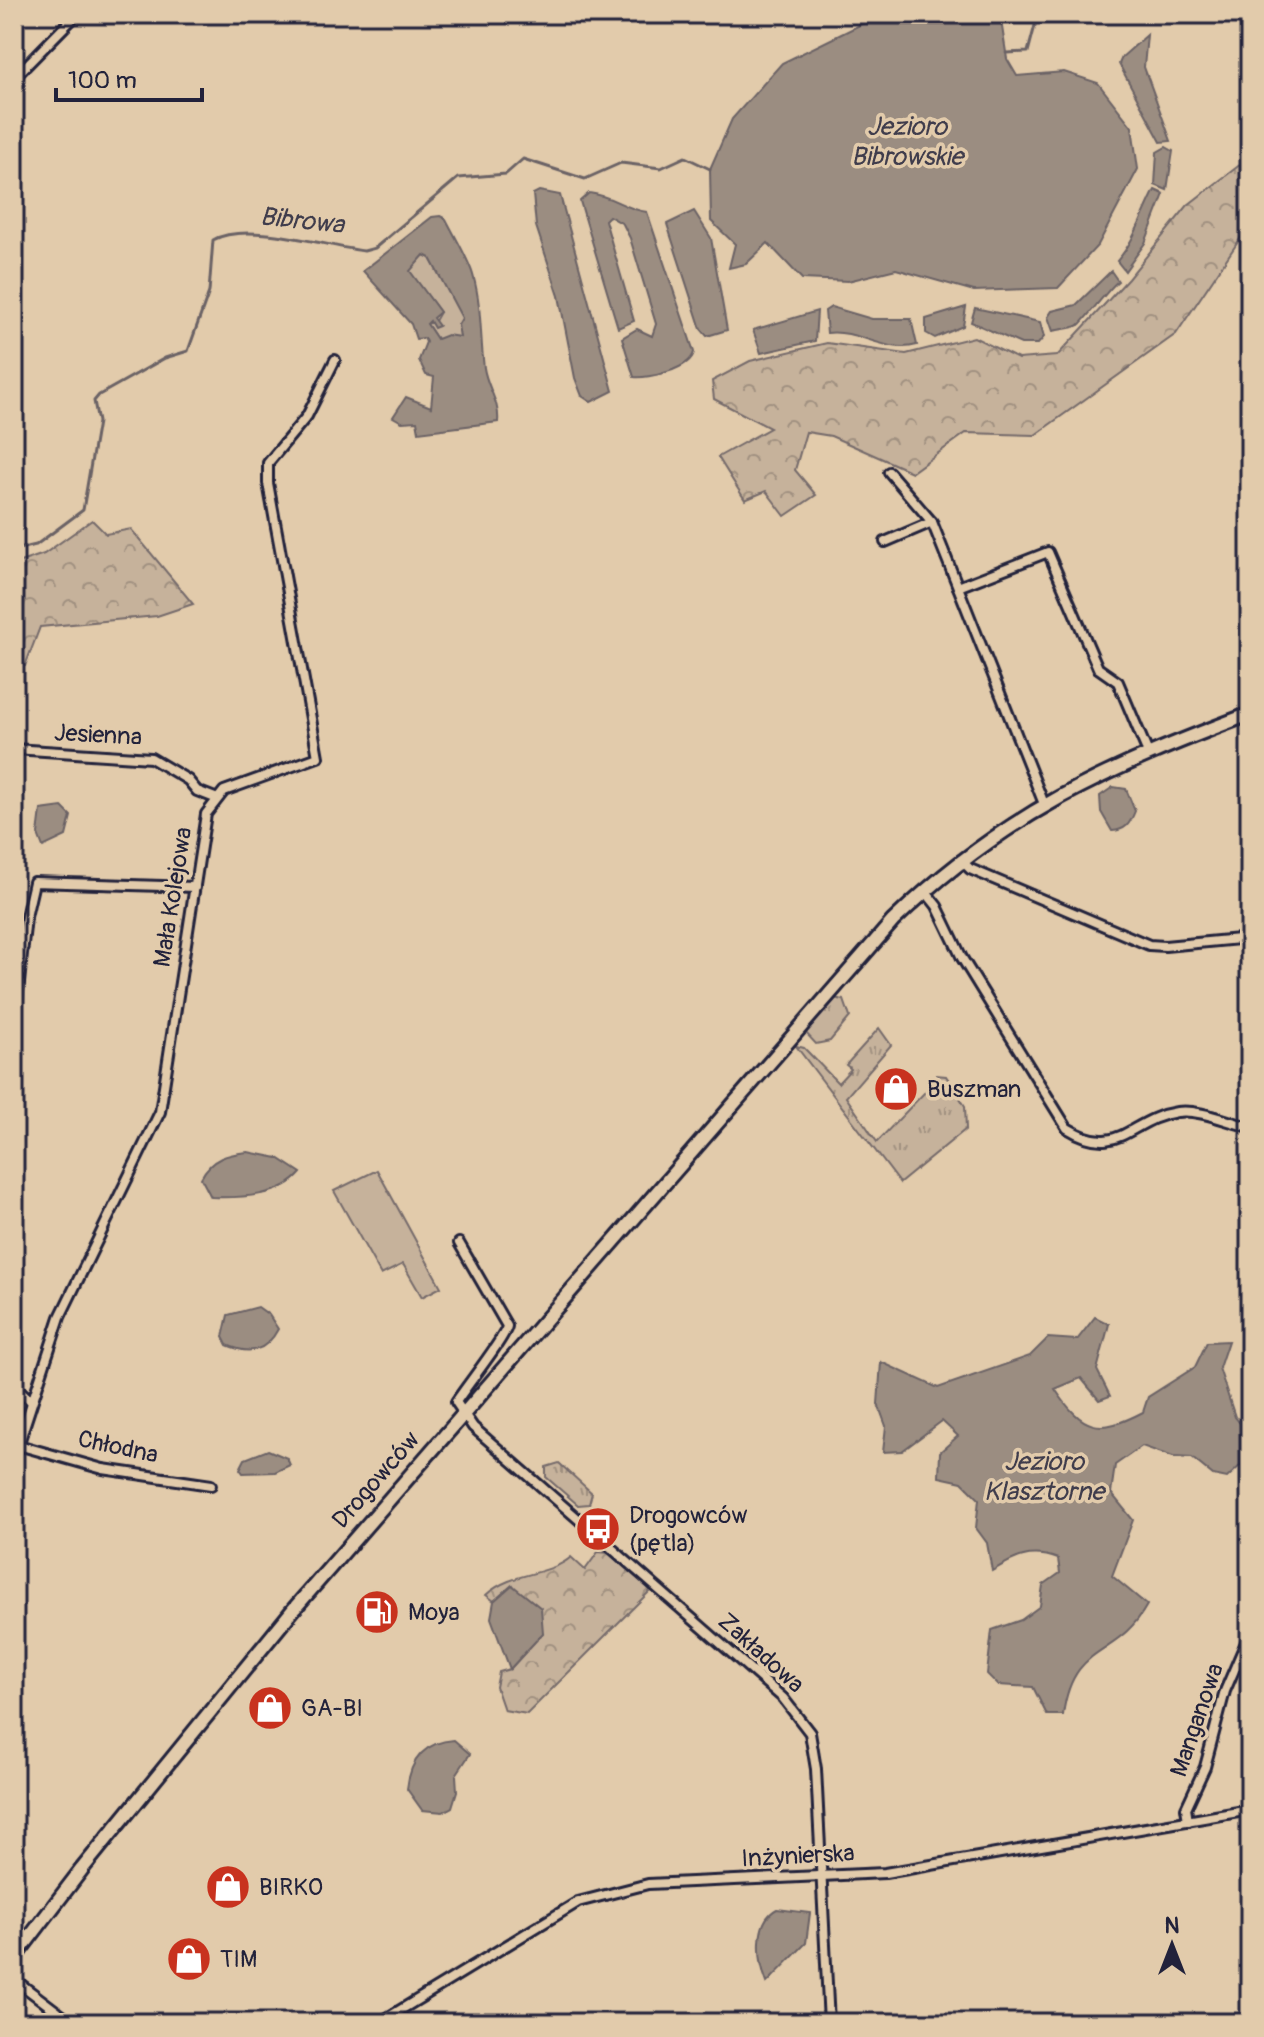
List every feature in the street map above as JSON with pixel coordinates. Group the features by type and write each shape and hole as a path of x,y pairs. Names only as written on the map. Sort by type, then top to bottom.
{"main road":[{"name":"Drogowców","path":"14,1958 226,1690 862,953 961,860 1044,804 1148,753 1250,714"}],"street":[{"path":"14,78 77,14"},
{"name":"Mała Kolejowa","path":"14,1458 60,1317 160,1112 206,814 215,798 224,791 318,757 268,483 268,463 307,416 335,360"},
{"path":"889,472 932,522 1044,804"},
{"path":"885,542 932,522"},
{"path":"958,587 1048,552 1098,668 1118,682 1148,753"},
{"name":"Jesienna","path":"14,749 151,758 188,780 197,791 215,798"},
{"path":"961,860 970,869 1149,945 1250,938"},
{"path":"14,1029 26,917 34,882 195,887"},
{"path":"925,891 937,906 962,958 1067,1128 1086,1140 1100,1142 1115,1139 1181,1111 1250,1127"},
{"path":"459,1243 507,1329 456,1402 464,1413"},
{"path":"14,1385 31,1401"},
{"name":"Zakładowa","path":"464,1413 473,1427 783,1698 804,1722 815,1753 829,2023"},
{"name":"Chłodna","path":"18,1445 103,1469 211,1485"},
{"name":"Manganowa","path":"1188,1821 1186,1808 1205,1767 1225,1691 1250,1633"},
{"name":"Inżynierska","path":"379,2023 578,1902 599,1894 648,1884 885,1873 1250,1810"},
{"path":"14,1979 72,2023"}],"green space":[{"path":"1250,157 1250,224 1176,334 1035,435 966,433 912,472 831,436 806,432 795,470 816,495 785,516 766,491 745,500 718,457 770,428 714,399 712,381 750,361 827,343 906,354 974,337 1018,359 1057,356 1128,279 1188,205"},
{"path":"424,255 430,258 463,318 460,337 437,339 427,324 435,321 440,312 409,271"},
{"path":"92,520 106,534 131,529 193,604 157,616 40,627 25,666 14,667 14,564 44,554"},
{"path":"833,998 844,1000 850,1017 830,1041 816,1044 804,1031"},
{"path":"879,1028 891,1045 846,1097 877,1142 928,1089 936,1075 946,1076 965,1106 966,1129 900,1183 796,1046 804,1048 838,1083 851,1069 846,1065"},
{"path":"377,1170 441,1287 422,1297 403,1264 381,1275 334,1191"},
{"path":"559,1463 592,1493 589,1504 578,1505 546,1477 546,1467"},
{"path":"598,1552 609,1553 651,1590 527,1714 504,1710 496,1687 499,1672 510,1669 543,1633 513,1585 494,1601 486,1595 507,1582 553,1568 571,1557 585,1570"}],"water":[{"name":"Jezioro Bibrowskie","path":"890,14 1000,14 1007,59 1017,76 1064,72 1098,83 1132,127 1138,169 1098,245 1058,288 974,291 896,269 848,281 802,279 768,243 746,264 729,268 735,244 711,221 710,169 732,119 782,63 874,18"},
{"path":"1147,35 1144,67 1171,141 1161,142 1119,64 1122,57"},
{"path":"1166,147 1173,151 1167,190 1155,185 1157,152"},
{"path":"1155,190 1164,194 1145,243 1125,271 1117,261"},
{"path":"539,191 560,195 613,391 591,402 582,396 575,378 559,296 536,226 533,194"},
{"path":"589,193 647,212 694,352 677,368 634,377 622,338 637,329 652,336 656,324 630,238 623,224 609,216 605,220 634,321 618,328 580,201"},
{"path":"694,211 711,238 727,330 707,336 701,329 667,224"},
{"path":"432,217 446,219 473,275 484,368 497,408 498,422 419,432 417,421 402,422 393,417 406,397 431,407 434,377 426,375 419,360 426,342 424,338 416,339 411,324 363,271","holes":["424,255 430,258 462,318 458,325 460,337 447,335 437,339 427,324 430,321 434,328 439,326 433,318 440,312 410,271"]},
{"path":"1111,271 1118,281 1081,323 1053,331 1048,317 1052,311 1076,305"},
{"path":"831,307 872,319 911,319 917,345 894,346 850,334 827,333 825,311"},
{"path":"966,307 963,326 935,338 926,333 926,319"},
{"path":"975,308 1040,322 1044,337 1038,344 1021,344 971,322"},
{"path":"817,311 815,341 761,353 753,330"},
{"path":"1113,787 1126,789 1135,811 1127,826 1112,831 1101,812 1100,796"},
{"path":"62,807 71,816 66,836 43,847 38,834 41,810"},
{"path":"248,1152 278,1158 301,1173 283,1187 271,1191 247,1196 211,1197 201,1178 205,1171 221,1158"},
{"path":"258,1307 269,1315 278,1329 273,1337 256,1349 243,1350 227,1345 223,1337 228,1315"},
{"name":"Jezioro Klasztorne","path":"1095,1317 1109,1324 1097,1370 1110,1396 1099,1400 1081,1378 1055,1389 1074,1414 1093,1425 1103,1426 1143,1412 1148,1397 1195,1367 1207,1342 1228,1341 1219,1368 1235,1417 1248,1433 1242,1464 1227,1478 1213,1475 1192,1458 1173,1457 1142,1446 1115,1465 1111,1493 1133,1520 1112,1576 1147,1605 1123,1635 1098,1652 1076,1674 1068,1691 1063,1715 1047,1715 1033,1687 998,1685 987,1674 992,1630 1021,1620 1040,1606 1043,1585 1060,1573 1058,1559 1040,1555 1024,1556 992,1571 987,1543 976,1528 979,1499 962,1482 939,1477 940,1452 958,1436 942,1421 902,1451 883,1452 886,1426 878,1404 881,1362 938,1388 1030,1356 1048,1338 1077,1340"},
{"path":"268,1450 287,1458 290,1465 275,1472 243,1473 240,1469 245,1459"},
{"path":"512,1585 541,1608 543,1633 510,1669 491,1618 494,1601"},
{"path":"454,1740 470,1754 456,1775 457,1791 452,1807 443,1812 422,1810 407,1789 411,1769 420,1754 434,1744"},
{"path":"777,1909 810,1913 806,1943 767,1983 760,1953 761,1932 764,1922"}],"waterway":[{"name":"Bibrowa","path":"1006,53 1028,52 1038,14"},
{"name":"Bibrowa","path":"14,550 36,545 83,510 98,422 94,401 99,395 165,358 188,351 209,292 213,240 227,235 265,234 364,251 375,248 458,178 506,174 523,159 585,179 621,163 661,168 685,157 710,169"}],"place":[{"name":"Buszman","path":"896,1089"},
{"name":"Drogowców (pętla)","path":"598,1529"},
{"name":"Moya","path":"377,1612"},
{"name":"GA-BI","path":"270,1708"},
{"name":"BIRKO","path":"228,1887"},
{"name":"TIM","path":"189,1959"}]}
